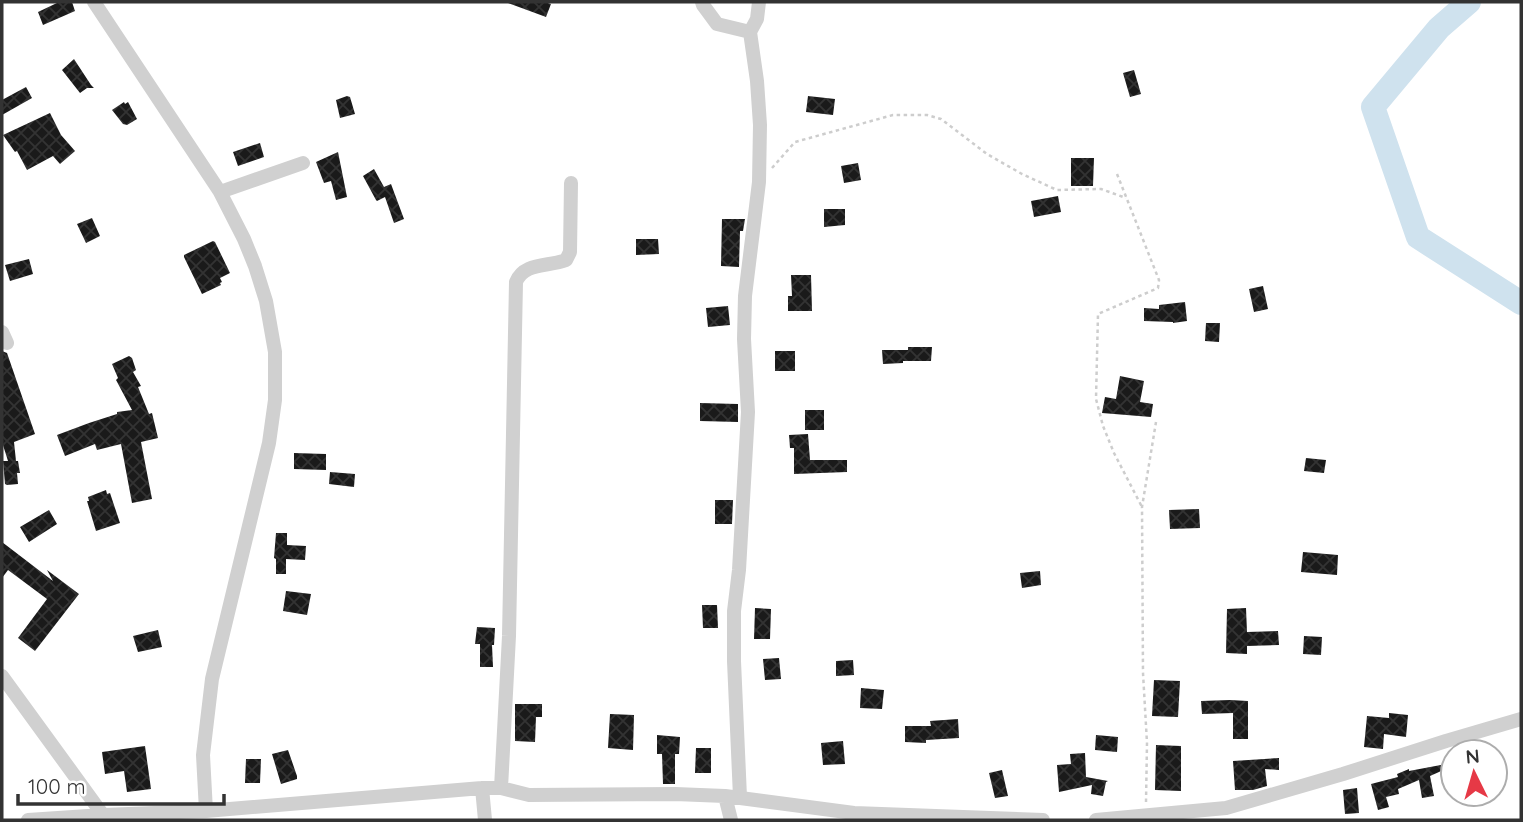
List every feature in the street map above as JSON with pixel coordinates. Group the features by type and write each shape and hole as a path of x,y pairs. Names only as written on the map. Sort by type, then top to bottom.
{"street":[{"path":"94,2 220,192 255,266 266,301 275,352 275,400 269,443 212,679 203,755 206,811"},
{"path":"702,2 717,24 750,32"},
{"path":"740,797 734,611 739,570 748,412 744,352 745,296 759,183 760,125 750,32 757,19 759,2"},
{"path":"220,192 303,163"},
{"path":"501,788 509,636 516,282 519,274 528,268 558,264 566,260 570,252 571,183"},
{"path":"2,676 103,815"},
{"path":"1096,820 1226,808 1521,719"},
{"path":"482,788 485,820"},
{"path":"28,820 103,815 190,816 206,811 501,788 529,795 724,796 854,813 1043,820"},
{"path":"724,796 732,820"}],"path":[{"path":"759,183 795,142 893,115 927,115 941,119 987,154 1057,190 1101,189 1126,198"},
{"path":"1116,174 1159,281 1158,288 1098,314 1096,399 1114,453 1142,507"},
{"path":"1146,815 1142,507 1156,422"}],"building":[{"path":"59,2 72,2 75,11 43,25 38,12"},
{"path":"508,2 545,2 551,4 546,17"},
{"path":"74,59 94,88 87,88 80,93 62,70"},
{"path":"1134,70 1141,94 1130,97 1123,73"},
{"path":"26,87 32,98 2,115 2,100"},
{"path":"808,96 835,99 833,115 806,112"},
{"path":"350,97 355,114 340,118 336,100"},
{"path":"128,102 137,119 127,125 123,124 112,110"},
{"path":"50,113 61,135 75,151 60,164 53,156 27,170 17,151 15,152 3,135"},
{"path":"260,143 264,157 238,166 233,152"},
{"path":"338,152 347,197 336,200 331,181 324,183 316,162"},
{"path":"1071,158 1094,158 1093,186 1071,186"},
{"path":"858,163 861,180 844,183 841,166"},
{"path":"374,169 384,187 391,184 404,219 394,223 385,197 376,200 363,176"},
{"path":"1058,196 1061,212 1034,217 1031,201"},
{"path":"824,209 845,209 845,225 824,227"},
{"path":"92,218 100,236 86,243 77,224"},
{"path":"722,219 745,219 743,231 740,231 739,267 721,266"},
{"path":"636,239 658,239 659,254 636,255"},
{"path":"213,241 230,273 220,278 221,285 202,294 184,255"},
{"path":"29,259 33,274 10,281 5,265"},
{"path":"791,275 811,275 812,311 788,311 788,296 792,296"},
{"path":"1263,286 1268,309 1254,312 1249,289"},
{"path":"1185,302 1187,321 1144,321 1144,308 1159,309 1159,305"},
{"path":"728,306 730,325 708,327 706,308"},
{"path":"1206,323 1220,323 1219,342 1205,341"},
{"path":"908,347 932,347 931,361 883,364 882,350 908,350"},
{"path":"2,351 7,353 35,434 14,442 20,473 17,473 18,484 7,485 3,461 8,461 2,442"},
{"path":"775,351 795,351 795,371 775,371"},
{"path":"129,356 136,370 133,372 141,386 138,387 149,414 152,413 158,438 141,442 152,499 132,503 121,444 97,450 95,444 65,456 57,435 117,412 132,410 116,380 118,378 112,364"},
{"path":"1120,376 1144,381 1140,402 1153,404 1151,417 1102,413 1105,397 1116,399"},
{"path":"700,403 738,404 738,422 700,421"},
{"path":"805,410 824,410 824,430 805,430"},
{"path":"808,434 810,460 847,460 847,472 794,474 794,448 790,448 789,435"},
{"path":"294,453 326,454 326,470 294,469"},
{"path":"1306,458 1326,460 1324,473 1304,471"},
{"path":"330,472 355,474 354,487 329,484"},
{"path":"106,490 107,494 110,493 120,523 96,531 87,501 88,497"},
{"path":"715,500 733,500 732,524 715,524"},
{"path":"1199,509 1200,528 1170,529 1169,510"},
{"path":"49,510 57,524 29,542 20,527"},
{"path":"276,533 287,533 287,545 306,546 305,560 286,559 286,574 276,574"},
{"path":"2,542 53,581 47,570 79,594 35,651 18,638 47,599 8,570 2,578"},
{"path":"1303,552 1338,555 1337,575 1301,572"},
{"path":"1040,571 1041,585 1022,588 1020,573"},
{"path":"286,591 311,594 307,615 283,611"},
{"path":"702,605 717,605 718,628 703,628"},
{"path":"755,608 771,609 770,639 754,639"},
{"path":"1246,608 1247,632 1278,631 1279,645 1247,646 1247,654 1226,653 1227,609"},
{"path":"477,627 495,628 492,645 493,667 480,667 480,644 475,644"},
{"path":"158,630 162,647 138,652 133,636"},
{"path":"1304,636 1322,637 1321,655 1303,654"},
{"path":"779,658 781,679 765,680 763,659"},
{"path":"853,660 854,675 836,676 836,661"},
{"path":"1154,680 1180,681 1178,717 1152,716"},
{"path":"861,688 884,690 882,709 860,708"},
{"path":"1201,701 1248,701 1248,739 1233,739 1233,713 1202,714"},
{"path":"515,704 542,704 542,717 536,717 535,742 515,741"},
{"path":"1389,713 1408,715 1406,737 1384,734 1383,749 1364,747 1367,716 1389,718"},
{"path":"610,714 634,715 633,750 608,748"},
{"path":"958,719 959,738 926,740 926,743 905,742 905,726 931,726 930,721"},
{"path":"657,735 680,737 679,754 675,754 675,784 663,784 662,754 657,754"},
{"path":"1096,735 1118,737 1117,752 1095,750"},
{"path":"843,741 845,764 823,765 821,743"},
{"path":"1156,745 1181,746 1181,791 1155,790"},
{"path":"145,746 151,789 127,792 124,771 105,774 102,752"},
{"path":"696,748 711,748 711,773 695,773"},
{"path":"288,750 297,779 281,784 272,754"},
{"path":"1085,753 1086,777 1108,781 1103,796 1091,794 1092,785 1059,792 1057,765 1071,764 1070,754"},
{"path":"1279,758 1279,770 1265,769 1267,786 1253,790 1235,790 1233,761"},
{"path":"246,759 261,759 260,783 245,783"},
{"path":"1439,765 1439,772 1430,776 1434,796 1422,798 1419,780 1398,789 1399,794 1386,797 1389,807 1378,810 1371,784 1398,777 1397,774"},
{"path":"1002,770 1008,796 995,798 989,773"},
{"path":"1357,788 1359,813 1345,814 1343,790"}],"waterway":[{"path":"1469,2 1439,28 1373,107 1418,237 1521,303"}]}
